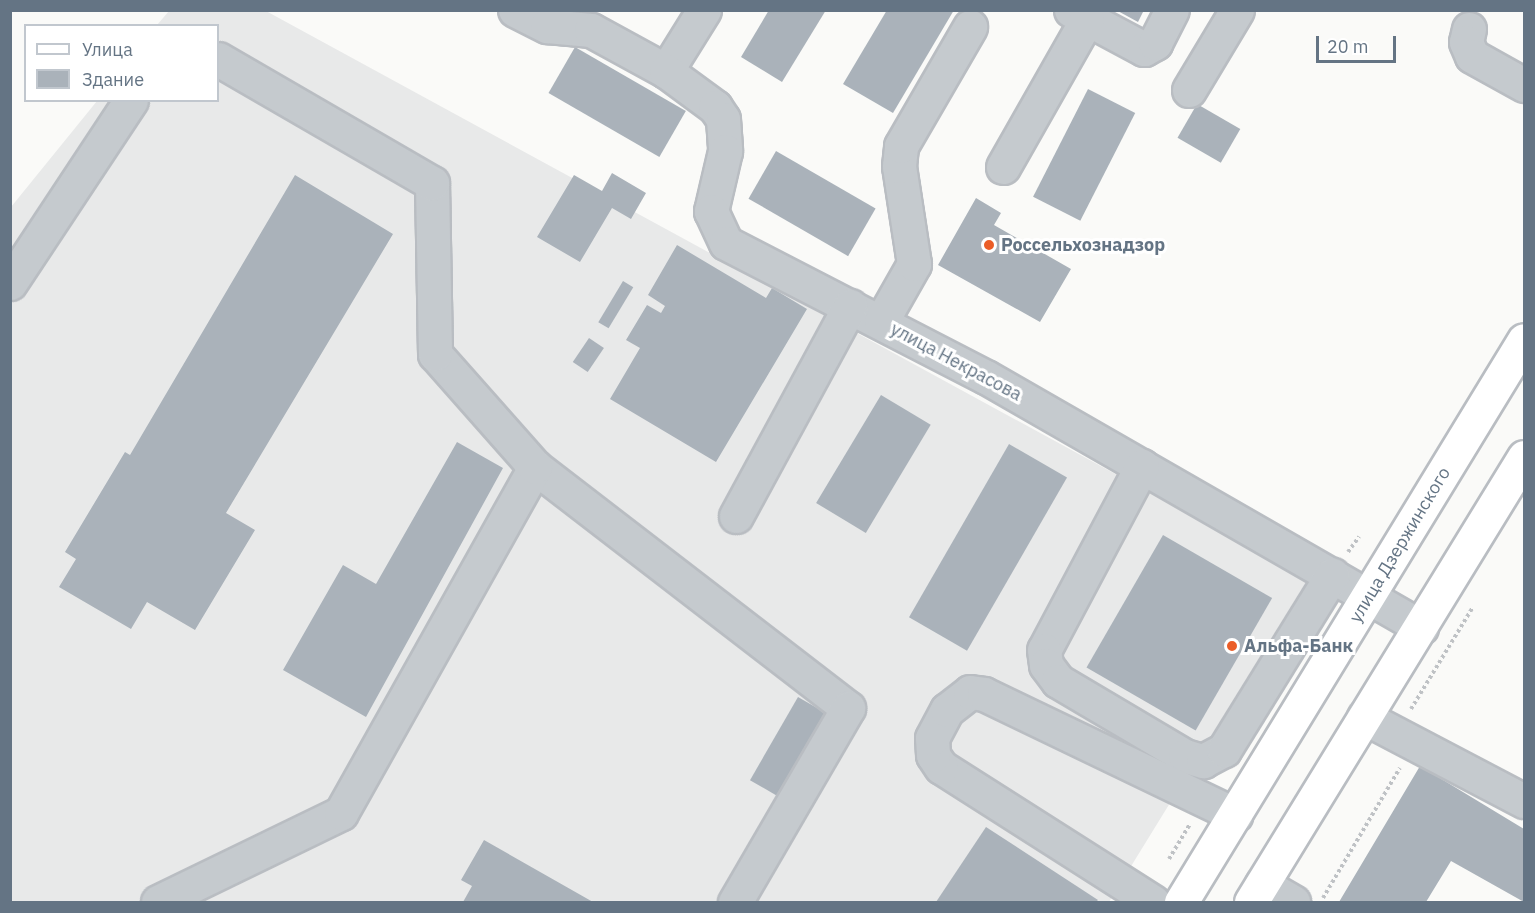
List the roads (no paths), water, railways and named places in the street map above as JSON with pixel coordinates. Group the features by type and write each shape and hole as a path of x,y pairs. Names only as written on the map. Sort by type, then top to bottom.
{"main road":[{"name":"улица Дзержинского","path":"1181,903 1524,340"},
{"path":"1256,893 1524,457"}],"street":[{"name":"улица Некрасова","path":"515,10 547,26 591,30 666,71 715,108 723,119 725,151 711,211 726,243 880,322 1142,466 1421,627"},
{"path":"666,71 704,10"},
{"path":"1003,167 1079,15 1144,49 1155,43 1172,10"},
{"path":"1189,90 1237,10"},
{"path":"880,322 914,264 899,166 901,146 970,27"},
{"path":"1469,29 1466,42 1472,56 1524,85"},
{"path":"219,60 432,183 435,354 535,467 848,708 740,901"},
{"path":"10,283 129,102"},
{"path":"736,516 850,306"},
{"path":"1142,466 1044,650 1046,665 1058,681 1185,756 1203,761 1224,750 1332,575"},
{"path":"158,903 341,813 535,467"},
{"path":"1150,900 941,767 933,755 932,738 947,710 970,692 984,694 1235,815"},
{"path":"1364,717 1524,801"},
{"path":"1256,893 1293,903"}],"place":[{"name":"Россельхознадзор","path":"989,245"},
{"name":"Альфа-Банк","path":"1232,646"}]}
